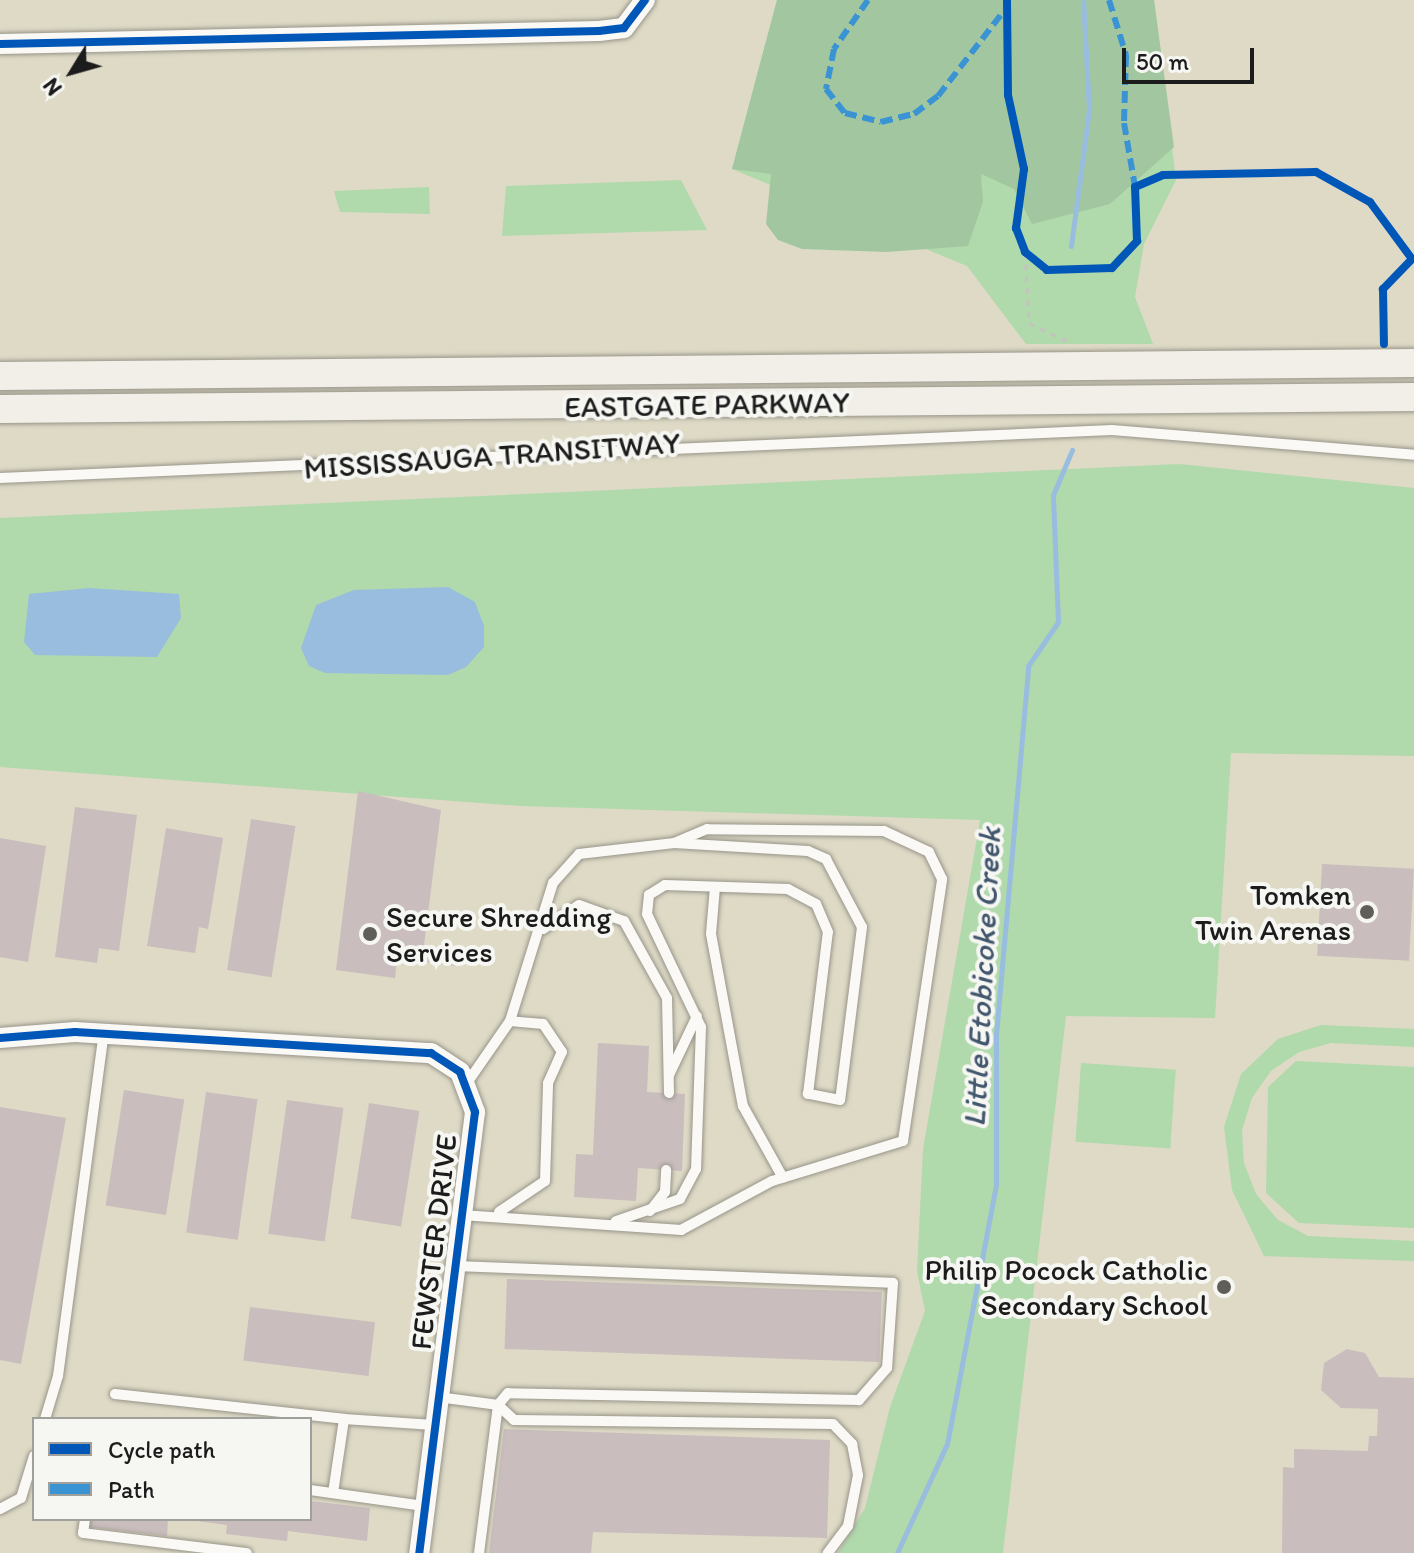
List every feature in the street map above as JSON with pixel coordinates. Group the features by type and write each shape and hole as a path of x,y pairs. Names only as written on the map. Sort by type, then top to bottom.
{"main road":[{"name":"EASTGATE PARKWAY","path":"0,376 1414,363"},
{"name":"EASTGATE PARKWAY","path":"0,409 1414,397"}],"street":[{"path":"0,44 599,31 624,28 645,0"},
{"path":"0,1038 104,1033 431,1053 467,1083"},
{"name":"FEWSTER DRIVE","path":"419,1553 475,1112 467,1083"}],"lane":[{"name":"MISSISSAUGA TRANSITWAY","path":"0,478 1045,431 1112,430 1414,455"},
{"path":"461,1215 499,1212 616,1221 681,1230 783,1178 889,1149 907,1134 942,879 937,865 917,843 884,831 707,829 674,843"},
{"path":"467,1083 510,1021 540,933 553,883 579,854 674,843 808,851 832,866 862,927 840,1100 808,1094 825,917 788,889 665,885 646,901 698,1012 693,1184 644,1214 616,1221"},
{"path":"715,887 711,934 743,1106 783,1178"},
{"path":"540,933 579,905 624,921 667,998 669,1093"},
{"path":"669,1075 698,1012"},
{"path":"499,1212 545,1181 548,1083 562,1052 543,1024 510,1021"},
{"path":"46,1417 58,1376 104,1033"},
{"path":"644,1214 661,1201 666,1170"},
{"path":"454,1266 893,1283 887,1368 859,1400 518,1390 498,1405 479,1553"},
{"path":"115,1394 344,1419 434,1425"},
{"path":"438,1397 498,1405 514,1420 833,1424 852,1444 858,1475 848,1526 828,1553"},
{"path":"333,1493 344,1419"},
{"path":"0,1509 21,1498 32,1462"},
{"path":"312,1490 424,1506"},
{"path":"85,1521 83,1533 247,1553"}],"path":[{"path":"1019,236 1025,252 1031,326 1079,345"},
{"path":"1025,252 1036,261"}],"green space":[{"path":"777,0 1154,0 1176,180 1144,244 1135,297 1153,344 1026,344 967,266 732,169"},
{"path":"777,0 1154,0 1174,147 1110,204 1032,224 1014,189 981,174 983,202 968,246 886,252 802,249 778,240 766,224 771,174 732,169"},
{"path":"681,180 707,230 502,236 506,186"},
{"path":"429,187 430,214 340,212 334,191"},
{"path":"1179,464 1414,488 1414,756 1231,753 1215,1018 1066,1016 1003,1553 838,1553 865,1508 890,1407 925,1311 917,1271 923,1149 980,820 521,806 0,767 0,518"},
{"path":"1321,1025 1414,1029 1414,1047 1331,1043 1299,1052 1271,1071 1252,1098 1242,1130 1244,1163 1256,1194 1278,1220 1308,1236 1414,1241 1414,1261 1264,1256 1232,1190 1224,1127 1241,1074 1278,1039"},
{"path":"1296,1061 1414,1067 1414,1228 1299,1223 1266,1193 1268,1087"},
{"path":"1081,1063 1176,1070 1170,1148 1075,1142"}],"water":[{"path":"448,587 475,602 484,626 484,647 466,667 448,675 325,673 309,666 301,648 316,605 354,590"},
{"path":"89,588 179,594 181,618 157,657 35,655 24,642 29,594"}],"building":[{"path":"358,791 441,810 424,945 458,949 456,966 397,958 395,978 336,970"},
{"path":"75,807 137,815 119,951 99,948 97,963 55,957"},
{"path":"251,819 295,826 272,977 227,970"},
{"path":"166,828 223,838 208,929 199,927 195,953 147,946"},
{"path":"0,838 46,846 28,962 0,957"},
{"name":"Tomken Twin Arenas","path":"1322,864 1414,869 1409,961 1317,956"},
{"path":"598,1043 649,1046 647,1092 685,1094 682,1171 638,1168 636,1201 574,1197 576,1154 593,1155"},
{"path":"124,1090 184,1100 166,1215 106,1206"},
{"path":"206,1092 257,1099 238,1240 186,1233"},
{"path":"287,1100 343,1108 325,1242 268,1234"},
{"path":"369,1103 419,1111 401,1227 351,1219"},
{"path":"0,1107 66,1118 21,1364 0,1360"},
{"path":"507,1279 882,1292 879,1362 505,1349"},
{"path":"250,1307 375,1322 368,1376 243,1361"},
{"path":"1347,1349 1365,1353 1379,1377 1414,1378 1414,1553 1282,1553 1283,1467 1294,1468 1294,1449 1368,1451 1369,1436 1377,1436 1378,1409 1341,1408 1321,1390 1324,1363"},
{"path":"504,1429 830,1440 827,1538 593,1532 591,1553 489,1553"},
{"path":"312,1501 370,1508 367,1541 288,1531 287,1541 226,1534 227,1525 197,1521 312,1521"},
{"path":"89,1521 168,1521 167,1536 88,1527"}],"waterway":[{"name":"Little Etobicoke Creek","path":"1071,246 1089,110 1083,0"},
{"name":"Little Etobicoke Creek","path":"897,1553 947,1444 996,1184 996,1035 1028,666 1058,622 1053,495 1072,450"}],"marked path":[{"path":"868,0 834,49 826,89 845,113 881,122 914,114 938,96 1004,11"},
{"path":"1109,0 1126,55 1124,123 1135,187"}],"cycle path":[{"path":"0,44 599,31 624,28 645,0"},
{"path":"1007,0 1008,95 1024,169 1016,228 1025,252 1047,270 1112,268 1137,241 1135,187 1163,175 1316,172 1370,202 1412,259 1383,289 1384,344"},
{"path":"0,1038 75,1032 431,1053 460,1072 475,1112 419,1553"}],"place":[{"name":"Tomken Twin Arenas","path":"1367,912"},
{"name":"Secure Shredding Services","path":"370,934"},
{"name":"Philip Pocock Catholic Secondary School","path":"1224,1287"}]}
